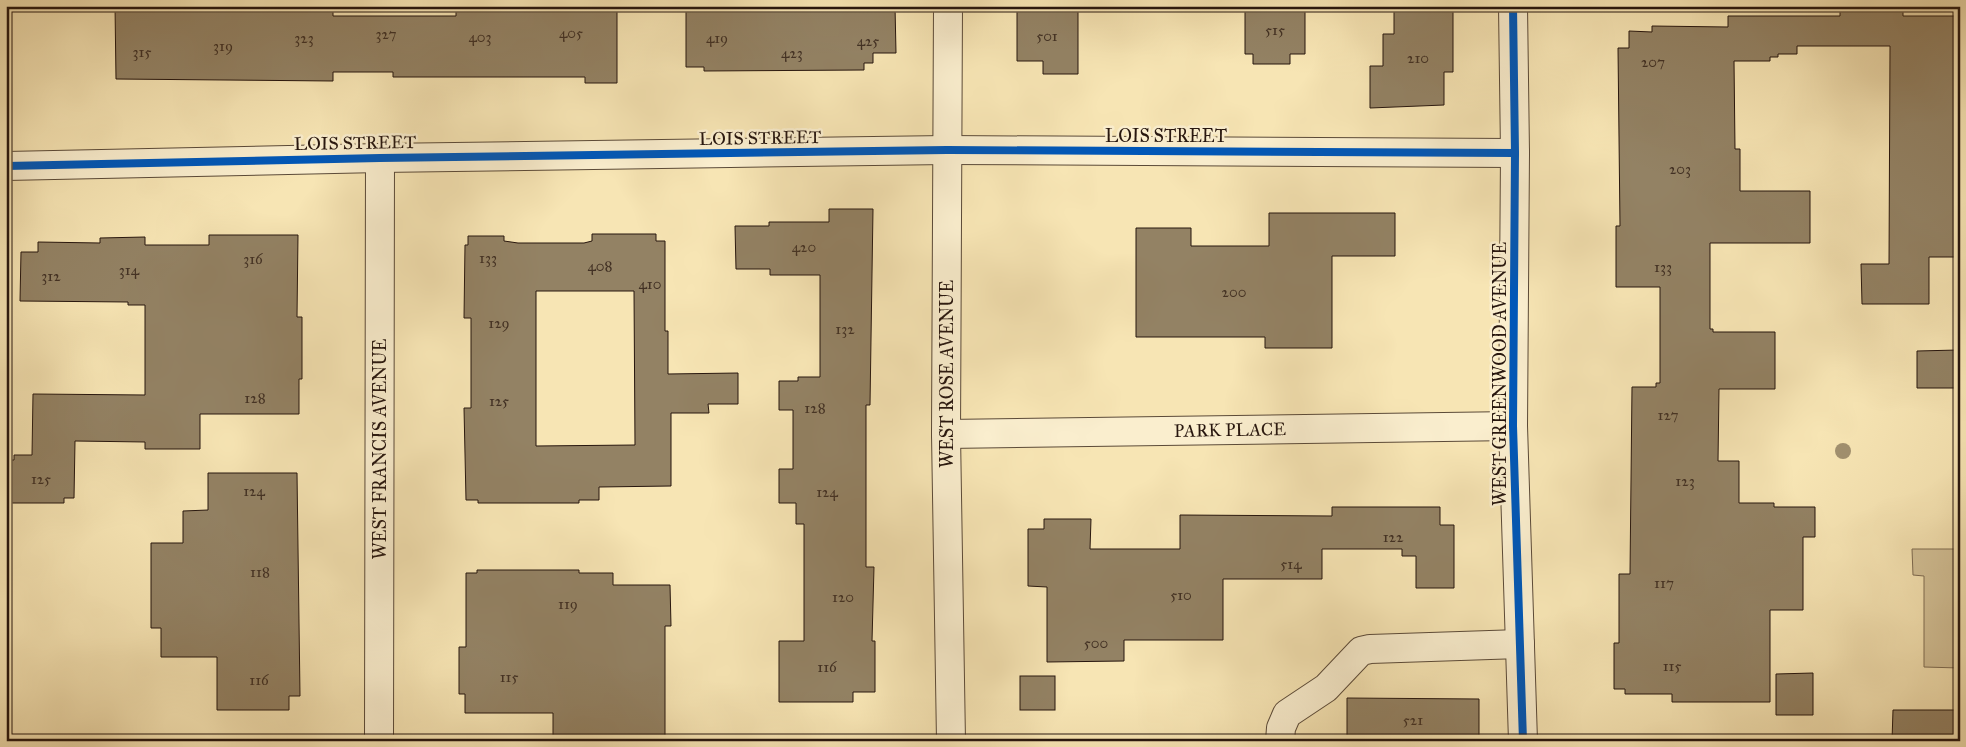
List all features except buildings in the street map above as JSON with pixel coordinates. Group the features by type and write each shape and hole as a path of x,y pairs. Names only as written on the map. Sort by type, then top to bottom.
{"street":[{"name":"WEST ROSE AVENUE","path":"948,6 946,434 951,741"},
{"name":"WEST GREENWOOD AVENUE","path":"1513,6 1515,153 1513,426 1523,741"},
{"name":"LOIS STREET","path":"6,166 380,158 947,150 1515,153"},
{"name":"WEST FRANCIS AVENUE","path":"379,741 380,158"},
{"name":"PARK PLACE","path":"946,434 1513,426"},
{"path":"1280,741 1281,728 1287,714 1326,688 1361,651 1370,649 1520,644"}],"shaded area":[{"path":"1912,549 1960,549 1960,668 1924,667 1924,576 1913,575"}],"cycle path":[{"path":"1513,6 1515,153 1513,426 1523,741"},
{"path":"6,166 380,158 947,150 1515,153"}]}
